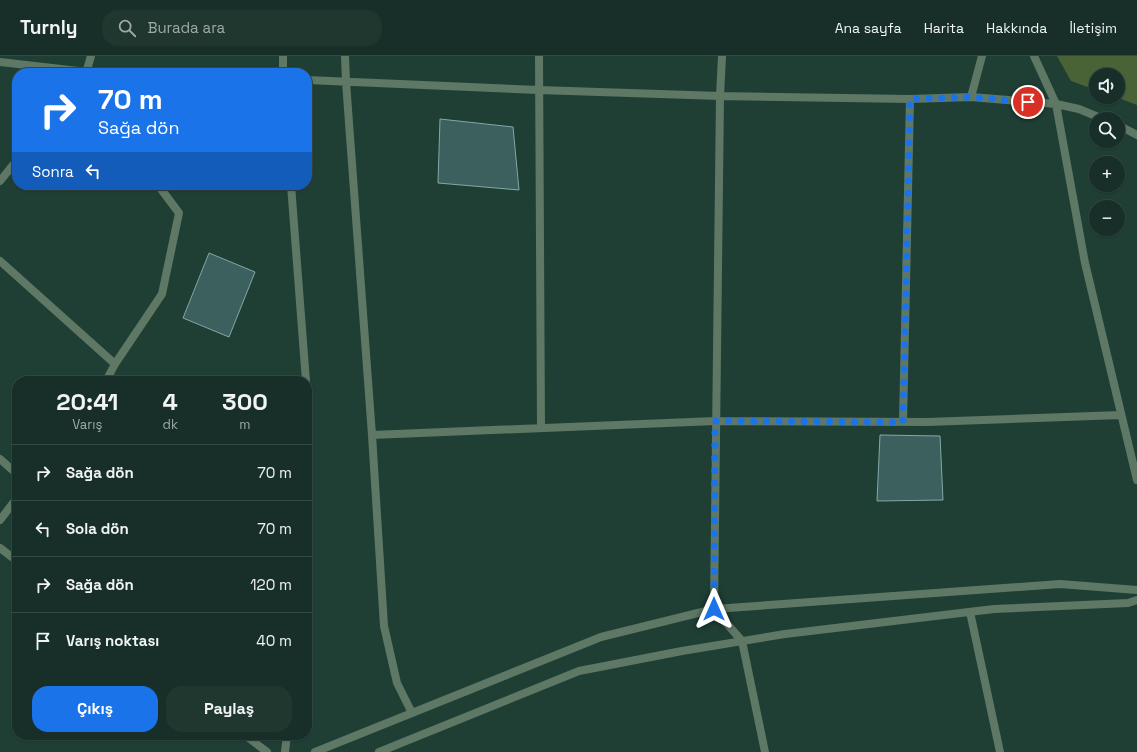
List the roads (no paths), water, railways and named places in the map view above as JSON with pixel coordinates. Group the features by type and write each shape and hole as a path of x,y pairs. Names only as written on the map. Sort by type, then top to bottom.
{"street":[{"path":"88,68 91,56"},
{"path":"283,56 283,68"},
{"path":"345,56 384,626 397,683 412,713"},
{"path":"539,56 541,428"},
{"path":"722,56 720,96 715,421 714,609 742,641 765,752"},
{"path":"971,97 982,56"},
{"path":"1034,56 1056,104 1085,263 1137,480"},
{"path":"0,62 47,68"},
{"path":"312,80 720,96 910,99 971,97 1056,104 1079,109 1089,113"},
{"path":"903,422 910,99"},
{"path":"1125,129 1137,135"},
{"path":"0,181 12,166"},
{"path":"109,376 115,364 162,294 179,213 162,190"},
{"path":"291,190 306,376"},
{"path":"0,261 115,364"},
{"path":"372,435 715,421 903,422 1121,415"},
{"path":"0,459 12,470"},
{"path":"0,520 12,504"},
{"path":"0,548 12,557"},
{"path":"315,752 601,637 714,609 1060,584 1137,590"},
{"path":"379,752 579,671 682,651 785,634 994,609 1128,603 1137,600"},
{"path":"970,612 1000,752"},
{"path":"251,740 267,752"},
{"path":"285,752 286,740"}]}
